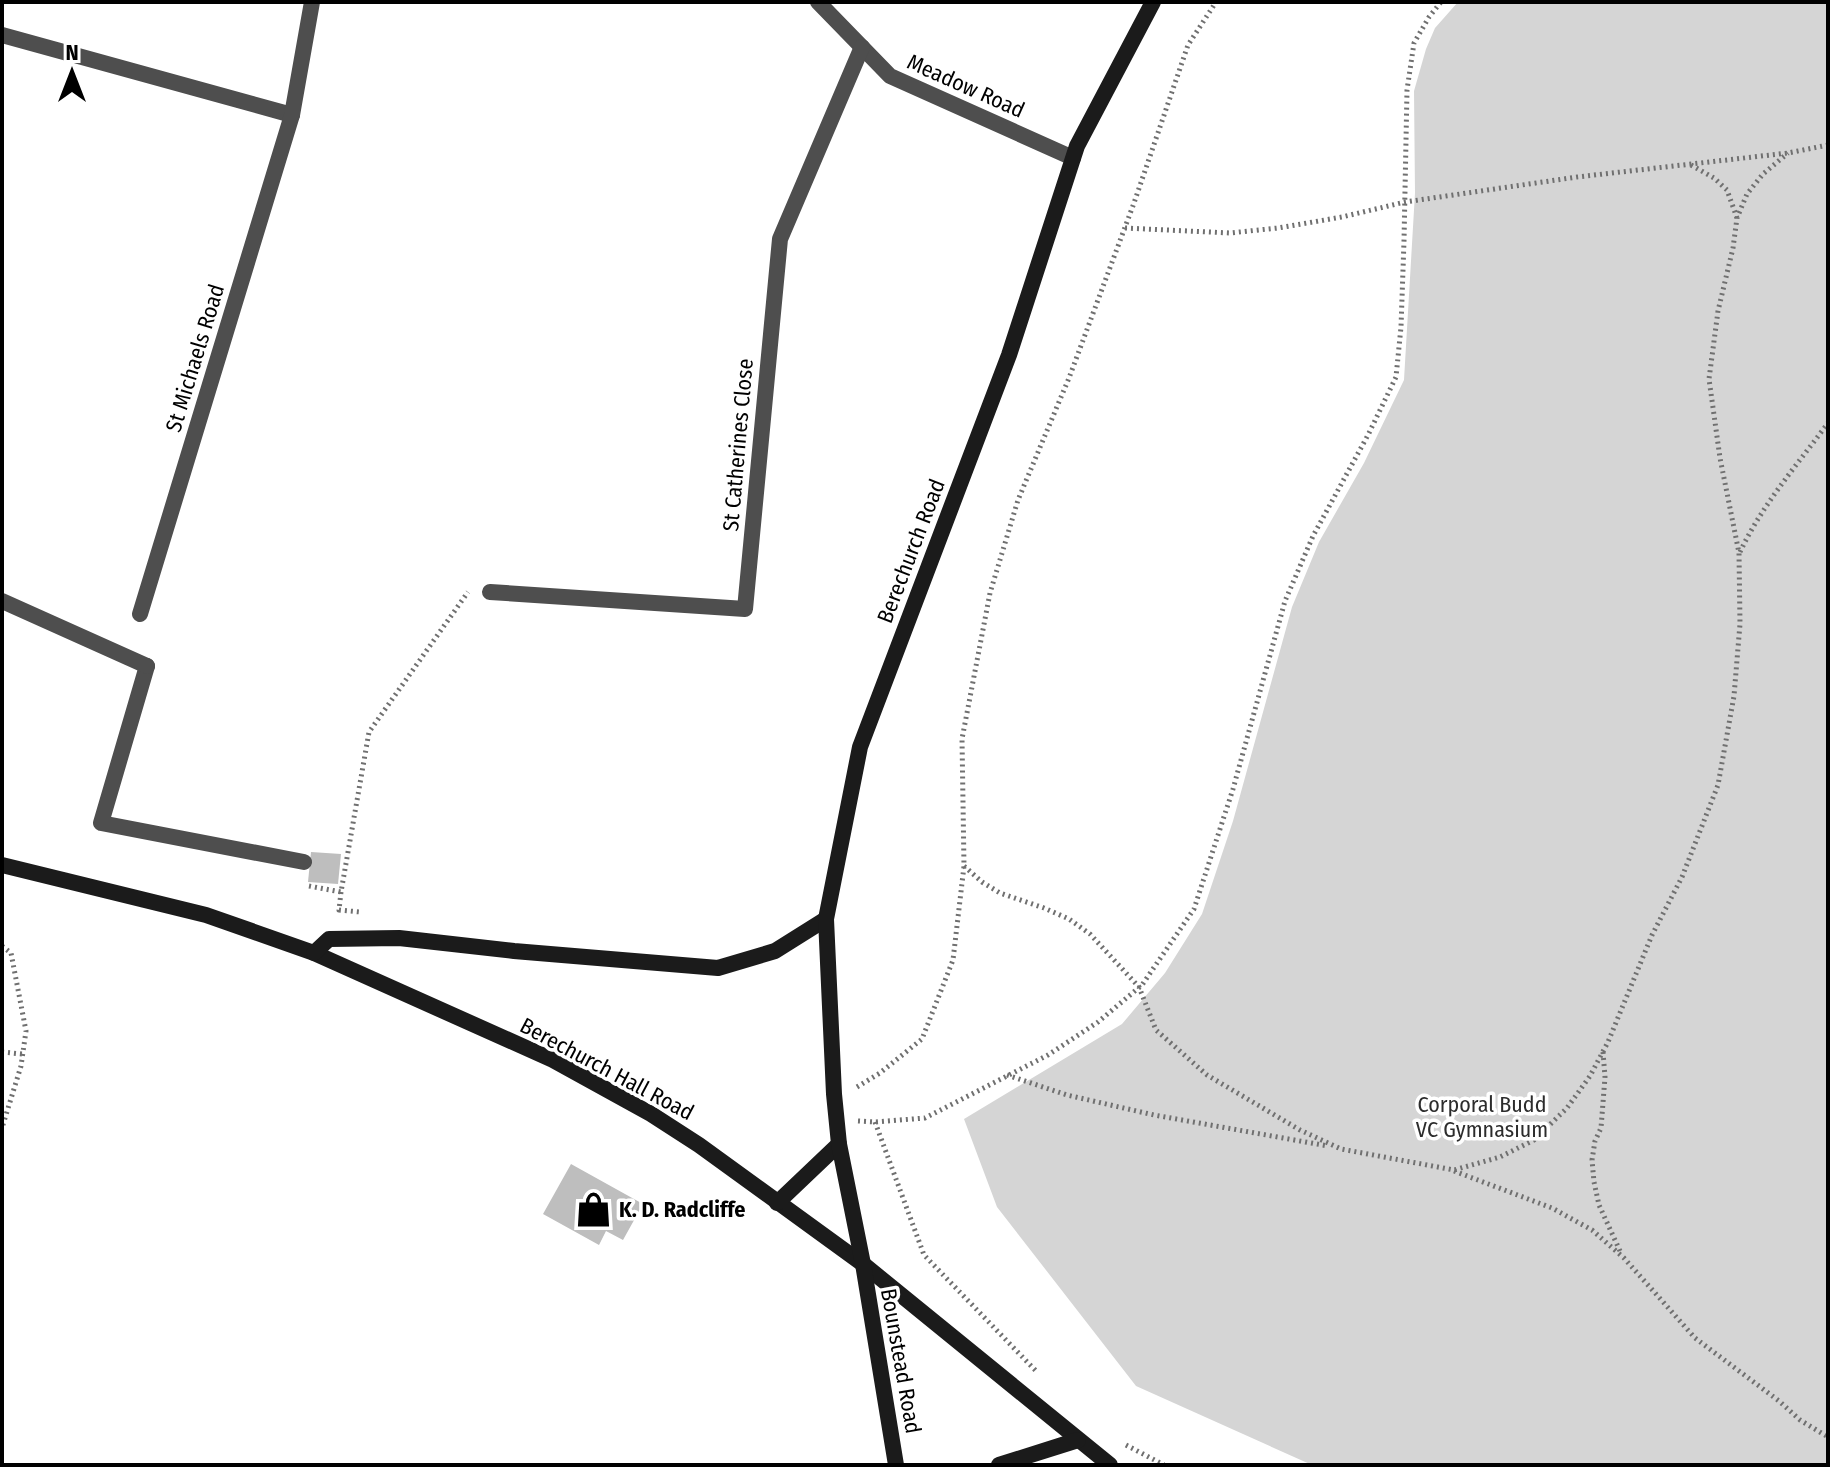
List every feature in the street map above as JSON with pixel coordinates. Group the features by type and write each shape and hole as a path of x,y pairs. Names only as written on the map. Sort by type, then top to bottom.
{"street":[{"name":"St Michaels Road","path":"140,614 292,115 312,2"},
{"name":"Meadow Road","path":"818,2 890,76 1073,158"},
{"name":"Berechurch Road","path":"863,1264 839,1144 826,919 860,747 1009,355 1077,146 1153,2"},
{"path":"2,35 292,115"},
{"name":"St Catherines Close","path":"490,592 745,609 780,239 862,47"},
{"path":"2,601 147,666 101,823 304,862"},
{"name":"Berechurch Hall Road","path":"2,865 206,915 314,953 553,1060 651,1114 699,1145 863,1264 1110,1465"},
{"path":"314,953 329,939 399,938 718,968 775,951 826,919"},
{"path":"777,1203 839,1144"},
{"name":"Bounstead Road","path":"863,1264 896,1465"},
{"path":"999,1465 1078,1440"}],"path":[{"path":"834,1094 848,1092 880,1073 922,1039 953,960 964,866 962,739 990,593 1018,500 1069,378 1188,45 1216,2"},
{"path":"837,1119 875,1122 925,1118 1048,1055 1098,1022 1139,987 1194,909 1233,789 1285,601 1313,536 1396,377 1401,327 1407,90 1414,43 1441,2"},
{"path":"1125,228 1230,233 1278,228 1405,202 1577,177 1788,153 1828,145"},
{"path":"1454,1170 1500,1157 1534,1140 1567,1108 1590,1076 1652,935 1682,877 1718,785 1734,696 1740,624 1739,553 1720,458 1709,379 1718,311 1737,218 1747,194 1763,174 1788,153"},
{"path":"1691,165 1714,178 1727,190 1737,218"},
{"path":"1739,553 1768,502 1828,423"},
{"path":"304,862 303,885 341,892 369,732 475,583 490,592"},
{"path":"964,866 1000,893 1069,919 1090,934 1139,987 1156,1030 1207,1075 1276,1117 1341,1149"},
{"path":"2,946 11,953 26,1031 21,1066 2,1128"},
{"path":"1603,1051 1605,1077 1601,1128 1592,1160 1599,1205 1621,1254"},
{"path":"2,1052 22,1054"},
{"path":"1007,1075 1067,1095 1154,1115 1454,1170 1552,1208 1592,1230 1621,1254 1695,1338 1800,1420 1828,1437"},
{"path":"875,1122 924,1255 1046,1380"},
{"path":"1115,1439 1164,1465"}],"green space":[{"name":"Corporal Budd VC Gymnasium","path":"1458,2 1828,2 1828,1465 1312,1465 1136,1386 997,1207 964,1119 1122,1024 1165,973 1202,914 1233,821 1292,607 1319,542 1364,463 1404,380 1415,193 1414,91 1435,28"}],"building":[{"path":"311,852 341,854 338,884 308,882"},
{"name":"K. D. Radcliffe","path":"571,1164 643,1204 623,1240 606,1231 599,1245 543,1214"}],"place":[{"name":"K. D. Radcliffe","path":"593,1209"}]}
